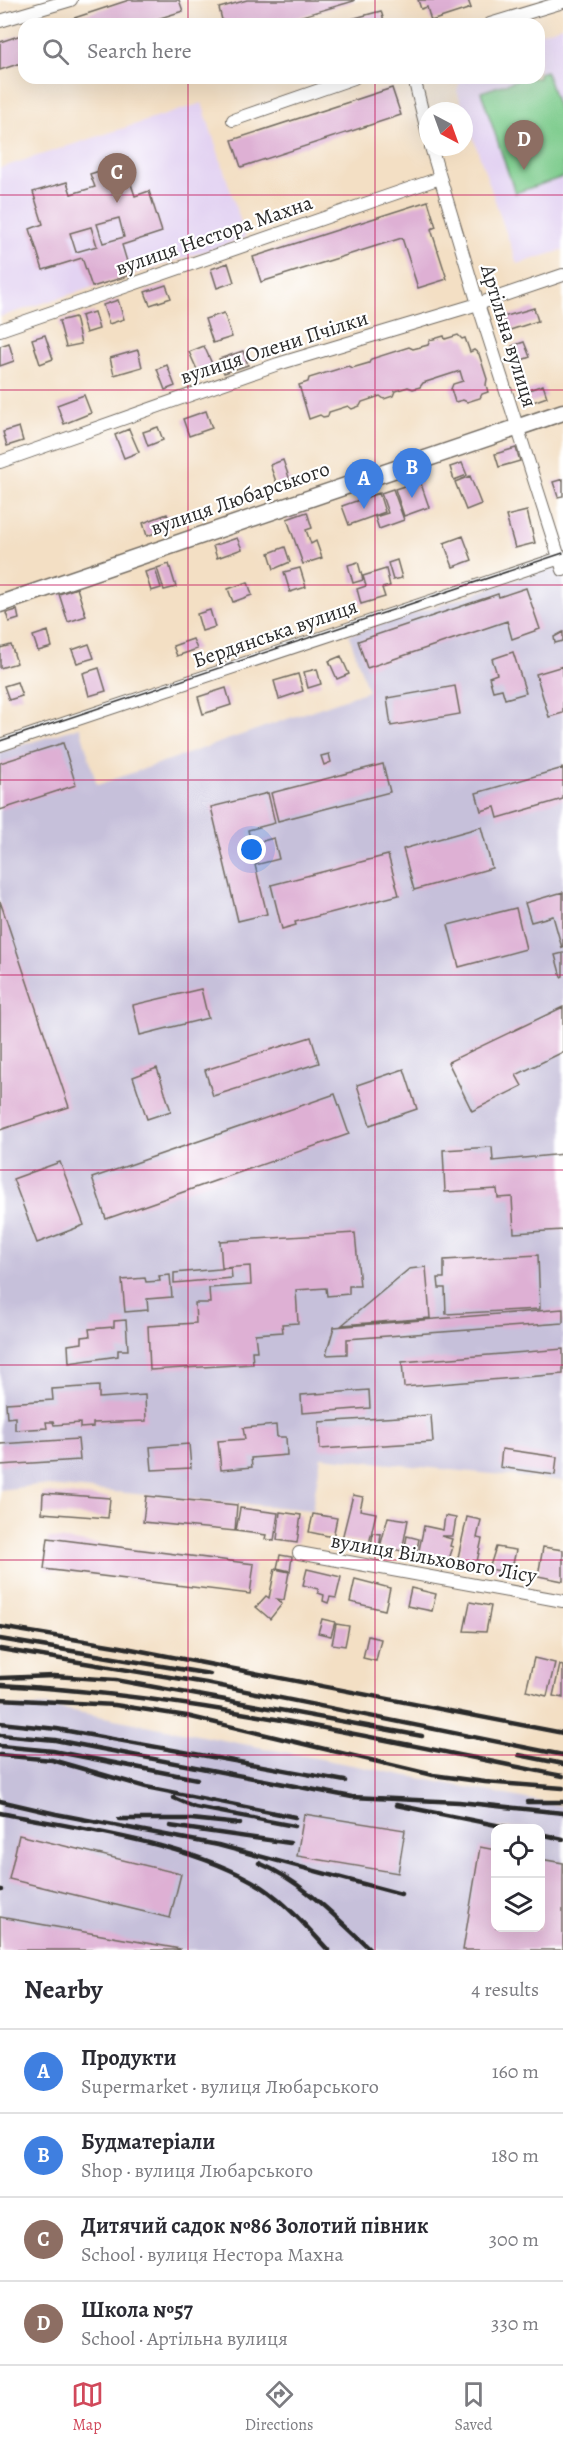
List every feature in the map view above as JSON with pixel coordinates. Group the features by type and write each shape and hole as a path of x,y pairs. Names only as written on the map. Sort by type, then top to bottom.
{"main road":[{"name":"вулиця Любарського","path":"0,603 563,412"}],"street":[{"path":"0,21 71,0"},
{"path":"510,18 563,2"},
{"path":"233,120 337,84"},
{"path":"415,84 420,102"},
{"name":"Артільна вулиця","path":"434,156 517,428 562,562"},
{"name":"вулиця Нестора Махна","path":"0,330 440,177"},
{"name":"вулиця Олени Пчілки","path":"0,462 278,364 478,304 563,275"},
{"name":"Бердянська вулиця","path":"0,745 562,562"},
{"name":"вулиця Вільхового Лісу","path":"299,1553 563,1601"}],"shaded area":[{"path":"563,26 563,250 517,264 473,137 473,102 461,102 457,91 459,84 545,84 545,31"},
{"path":"202,103 246,238 0,317 0,168"},
{"path":"563,564 563,1481 321,1457 312,1510 38,1485 0,1490 0,752 80,727 97,785 368,691 349,635"},
{"path":"47,1706 563,1806 563,1950 0,1950 0,1707"}],"green space":[{"path":"545,71 563,123 563,177 515,193 481,92 505,84 545,84"}],"building":[{"path":"129,0 179,0 183,11 160,18 74,18"},
{"path":"247,0 354,0 296,18 222,18 219,8"},
{"path":"418,0 468,0 471,8 440,18 430,18 427,7 421,9"},
{"path":"381,11 383,18 355,18"},
{"path":"18,36 18,64 0,70 0,42"},
{"path":"392,88 401,115 241,167 232,140"},
{"path":"124,163 135,196 149,191 162,232 122,245 131,275 92,287 82,258 43,270 30,229 43,224 33,192 67,182 71,194 95,187 90,174","holes":["119,218 124,237 103,243 97,224","91,227 97,246 76,252 70,233"]},
{"path":"428,201 436,227 431,229 447,279 418,288 402,238 261,282 253,257"},
{"path":"228,263 234,282 217,288 211,269"},
{"path":"166,285 171,298 150,305 145,292"},
{"path":"118,300 124,319 109,324 103,305"},
{"path":"534,308 538,321 507,331 503,317"},
{"path":"94,312 99,329 86,333 81,316"},
{"path":"224,313 232,337 213,343 205,319"},
{"path":"75,317 81,344 66,347 59,321"},
{"path":"45,335 53,359 40,364 32,339"},
{"path":"458,335 462,339 465,338 470,352 474,350 479,354 487,379 488,392 482,394 480,398 467,402 463,400 455,402 451,389 453,384 463,381 460,371 423,383 420,387 413,389 408,387 395,391 393,396 384,399 380,396 362,402 360,406 352,409 348,406 329,412 328,416 320,415 309,419 299,385 308,382 309,378 348,366 352,368 369,363 371,359 409,347 413,349 428,345 430,340"},
{"path":"524,342 530,357 519,361 512,346"},
{"path":"9,343 14,361 0,366 0,346"},
{"path":"204,346 214,368 199,374 189,352"},
{"path":"138,350 142,367 114,375 110,358"},
{"path":"243,351 248,365 224,373 219,359"},
{"path":"167,365 175,386 165,390 157,369"},
{"path":"543,385 547,397 530,403 526,391"},
{"path":"84,395 91,413 64,424 57,405"},
{"path":"206,411 212,428 189,436 183,419"},
{"path":"19,427 23,441 7,446 3,432"},
{"path":"158,427 163,440 148,446 143,432"},
{"path":"129,429 139,452 124,458 115,435"},
{"path":"516,448 520,461 499,467 495,454"},
{"path":"283,460 292,486 279,490 270,465"},
{"path":"462,463 467,475 454,480 450,467"},
{"path":"470,476 481,504 466,510 455,482"},
{"path":"563,479 563,496 558,497 553,482"},
{"path":"420,481 429,507 404,516 395,489"},
{"path":"393,489 404,520 379,529 375,517 388,513 381,493"},
{"path":"379,493 385,512 349,525 342,506"},
{"path":"527,511 535,543 515,548 506,516"},
{"path":"307,512 312,528 306,530 311,544 316,541 322,558 303,564 287,519"},
{"path":"167,514 172,527 147,536 143,523"},
{"path":"463,536 472,560 453,567 444,543"},
{"path":"237,538 242,549 217,558 213,546"},
{"path":"285,547 290,562 274,569 269,553"},
{"path":"397,560 402,578 393,580 388,563"},
{"path":"358,562 363,580 353,583 348,565"},
{"path":"169,564 176,587 164,590 157,568"},
{"path":"300,568 306,587 290,592 284,572"},
{"path":"155,569 161,588 151,591 145,572"},
{"path":"386,569 390,586 382,588 385,597 361,604 357,589 366,586 363,576"},
{"path":"248,582 252,595 233,602 228,589"},
{"path":"77,588 86,616 68,622 59,594"},
{"path":"526,588 540,629 512,639 507,621 367,668 358,641 498,594 499,597"},
{"path":"17,610 19,619 9,622 6,613"},
{"path":"210,610 215,627 202,631 197,614"},
{"path":"48,631 52,647 38,651 33,636"},
{"path":"563,632 563,641 555,643 554,637"},
{"path":"193,639 197,649 177,656 173,646"},
{"path":"89,644 94,658 77,663 72,650"},
{"path":"11,645 17,663 0,668 0,648"},
{"path":"513,652 526,693 505,699 502,689 493,691 489,677 497,674 492,659"},
{"path":"341,656 349,674 337,679 329,661"},
{"path":"563,666 563,713 549,717 536,674"},
{"path":"99,668 106,691 89,696 83,673"},
{"path":"317,669 321,684 308,688 304,672"},
{"path":"298,674 303,691 279,699 274,681"},
{"path":"17,682 22,696 9,700 4,686"},
{"path":"455,686 460,714 391,726 387,698"},
{"path":"226,688 231,705 203,714 198,697"},
{"path":"63,743 76,785 0,810 0,763"},
{"path":"329,754 331,762 324,765 321,756"},
{"path":"383,764 390,792 278,821 271,793"},
{"path":"563,768 563,799 498,818 495,807 481,811 476,793"},
{"path":"268,793 275,823 248,830 251,844 274,838 279,859 255,865 267,914 238,921 211,807"},
{"path":"481,827 492,868 414,890 403,849"},
{"path":"388,855 399,895 295,922 296,925 282,929 271,885"},
{"path":"563,892 562,948 553,916 531,922 525,903"},
{"path":"0,901 69,1107 0,1130"},
{"path":"516,908 526,949 459,967 448,925"},
{"path":"563,953 563,976 561,977 555,955"},
{"path":"201,989 208,1018 140,1035 133,1005"},
{"path":"563,1007 563,1052 516,1075 522,1086 472,1111 448,1062"},
{"path":"311,1037 319,1063 213,1096 205,1070"},
{"path":"157,1068 171,1111 147,1119 133,1077"},
{"path":"404,1069 417,1109 370,1125 357,1085"},
{"path":"335,1094 349,1134 106,1219 92,1178"},
{"path":"492,1147 493,1161 563,1154 563,1230 514,1233 512,1197 498,1198 497,1189 445,1192 443,1150"},
{"path":"60,1162 84,1225 37,1243 13,1179"},
{"path":"355,1233 360,1286 349,1286 349,1294 327,1296 326,1288 296,1290 298,1323 282,1324 283,1332 255,1334 257,1351 252,1351 253,1364 150,1370 148,1326 196,1323 195,1303 210,1303 209,1288 251,1285 250,1266 222,1268 220,1241"},
{"path":"538,1255 540,1309 446,1314 445,1288 439,1288 438,1278 444,1278 444,1260"},
{"path":"426,1267 430,1318 342,1325 409,1269"},
{"path":"231,1268 232,1278 174,1283 174,1273"},
{"path":"170,1275 172,1297 147,1299 148,1310 125,1312 122,1280 145,1278 146,1282 160,1281 159,1276"},
{"path":"563,1309 563,1323 347,1339 347,1354 326,1355 334,1327"},
{"path":"126,1320 128,1350 118,1350 118,1356 69,1363 68,1345 82,1343 82,1337 90,1336 89,1329 114,1327 114,1321"},
{"path":"563,1349 563,1374 404,1387 402,1362"},
{"path":"99,1386 99,1398 145,1395 146,1421 93,1423 93,1427 80,1428 80,1423 54,1425 53,1422 46,1422 47,1428 15,1430 15,1417 7,1418 6,1403 53,1400 52,1389"},
{"path":"369,1390 370,1408 302,1413 301,1395"},
{"path":"431,1415 433,1442 320,1449 319,1422"},
{"path":"276,1425 277,1437 286,1437 287,1455 251,1458 252,1467 221,1470 218,1441 245,1439 243,1428"},
{"path":"78,1439 80,1460 0,1465 0,1444"},
{"path":"189,1444 191,1468 152,1470 150,1447"},
{"path":"502,1449 557,1457 555,1475 500,1467"},
{"path":"43,1493 110,1498 108,1518 42,1513"},
{"path":"353,1495 363,1497 360,1510 376,1513 369,1544 342,1539"},
{"path":"146,1496 237,1505 235,1531 143,1522"},
{"path":"240,1508 278,1513 274,1541 265,1539 266,1535 236,1531"},
{"path":"280,1512 301,1515 297,1543 277,1540"},
{"path":"313,1514 337,1518 333,1537 309,1532"},
{"path":"445,1516 456,1518 453,1536 441,1536 452,1539 450,1546 453,1547 448,1562 418,1555 424,1526 443,1530"},
{"path":"388,1517 408,1520 402,1551 380,1547"},
{"path":"467,1517 481,1520 477,1538 482,1539 476,1566 457,1562"},
{"path":"373,1533 381,1534 379,1548 371,1547"},
{"path":"407,1536 419,1539 416,1554 404,1552"},
{"path":"48,1538 254,1564 250,1594 44,1569"},
{"path":"496,1547 516,1550 511,1573 489,1569"},
{"path":"543,1547 563,1550 563,1581 538,1576"},
{"path":"280,1555 292,1557 290,1571 277,1568"},
{"path":"275,1569 289,1572 284,1600 277,1599 282,1604 270,1619 256,1607 266,1596 269,1598"},
{"path":"307,1569 341,1577 336,1598 330,1597 328,1603 323,1601 324,1595 318,1593 318,1589 303,1585"},
{"path":"355,1579 390,1588 385,1610 350,1602"},
{"path":"411,1588 436,1594 432,1611 407,1606"},
{"path":"470,1602 491,1606 486,1632 464,1631"},
{"path":"322,1619 335,1622 331,1636 318,1633"},
{"path":"336,1624 349,1626 345,1646 332,1644"},
{"path":"368,1636 381,1639 376,1661 363,1658"},
{"path":"534,1658 555,1663 547,1696 526,1691"},
{"path":"560,1665 563,1666 563,1698 553,1696"},
{"path":"304,1814 405,1830 398,1873 297,1856"},
{"path":"19,1835 181,1874 170,1918 9,1879"},
{"path":"480,1847 491,1849 491,1932 545,1932 545,1860 563,1863 563,1950 463,1950"},
{"path":"0,1917 180,1949 180,1950 0,1950"}],"tram line":[{"path":"0,741 563,553"}],"railway":[{"path":"0,1627 121,1647 563,1733"},
{"path":"0,1639 210,1674"},
{"path":"0,1649 206,1683 563,1755"},
{"path":"0,1678 54,1676 116,1680 422,1736"},
{"path":"1,1685 72,1690 213,1708 563,1776"},
{"path":"0,1699 115,1705 187,1716 433,1775 563,1788"},
{"path":"0,1723 57,1729 345,1781"},
{"path":"0,1735 55,1740 352,1797 459,1802 563,1813"},
{"path":"0,1746 53,1751 197,1779"},
{"path":"0,1755 52,1760 146,1787 295,1817"},
{"path":"519,1755 563,1764"},
{"path":"174,1798 195,1807 294,1826"},
{"path":"0,1801 218,1845 401,1894"},
{"path":"527,1802 563,1802"},
{"path":"396,1805 491,1824"},
{"path":"0,1813 100,1832 170,1848 203,1859 262,1887 296,1916 328,1950"},
{"path":"119,1819 191,1819 240,1824"},
{"path":"170,1826 290,1843"},
{"path":"545,1835 563,1839"},
{"path":"259,1863 304,1890 371,1950"}],"place":[{"name":"Школа №57","path":"524,170"},
{"name":"Дитячий садок №86 Золотий півник","path":"117,203"},
{"name":"Будматеріали","path":"412,498"},
{"name":"Продукти","path":"364,509"}]}
